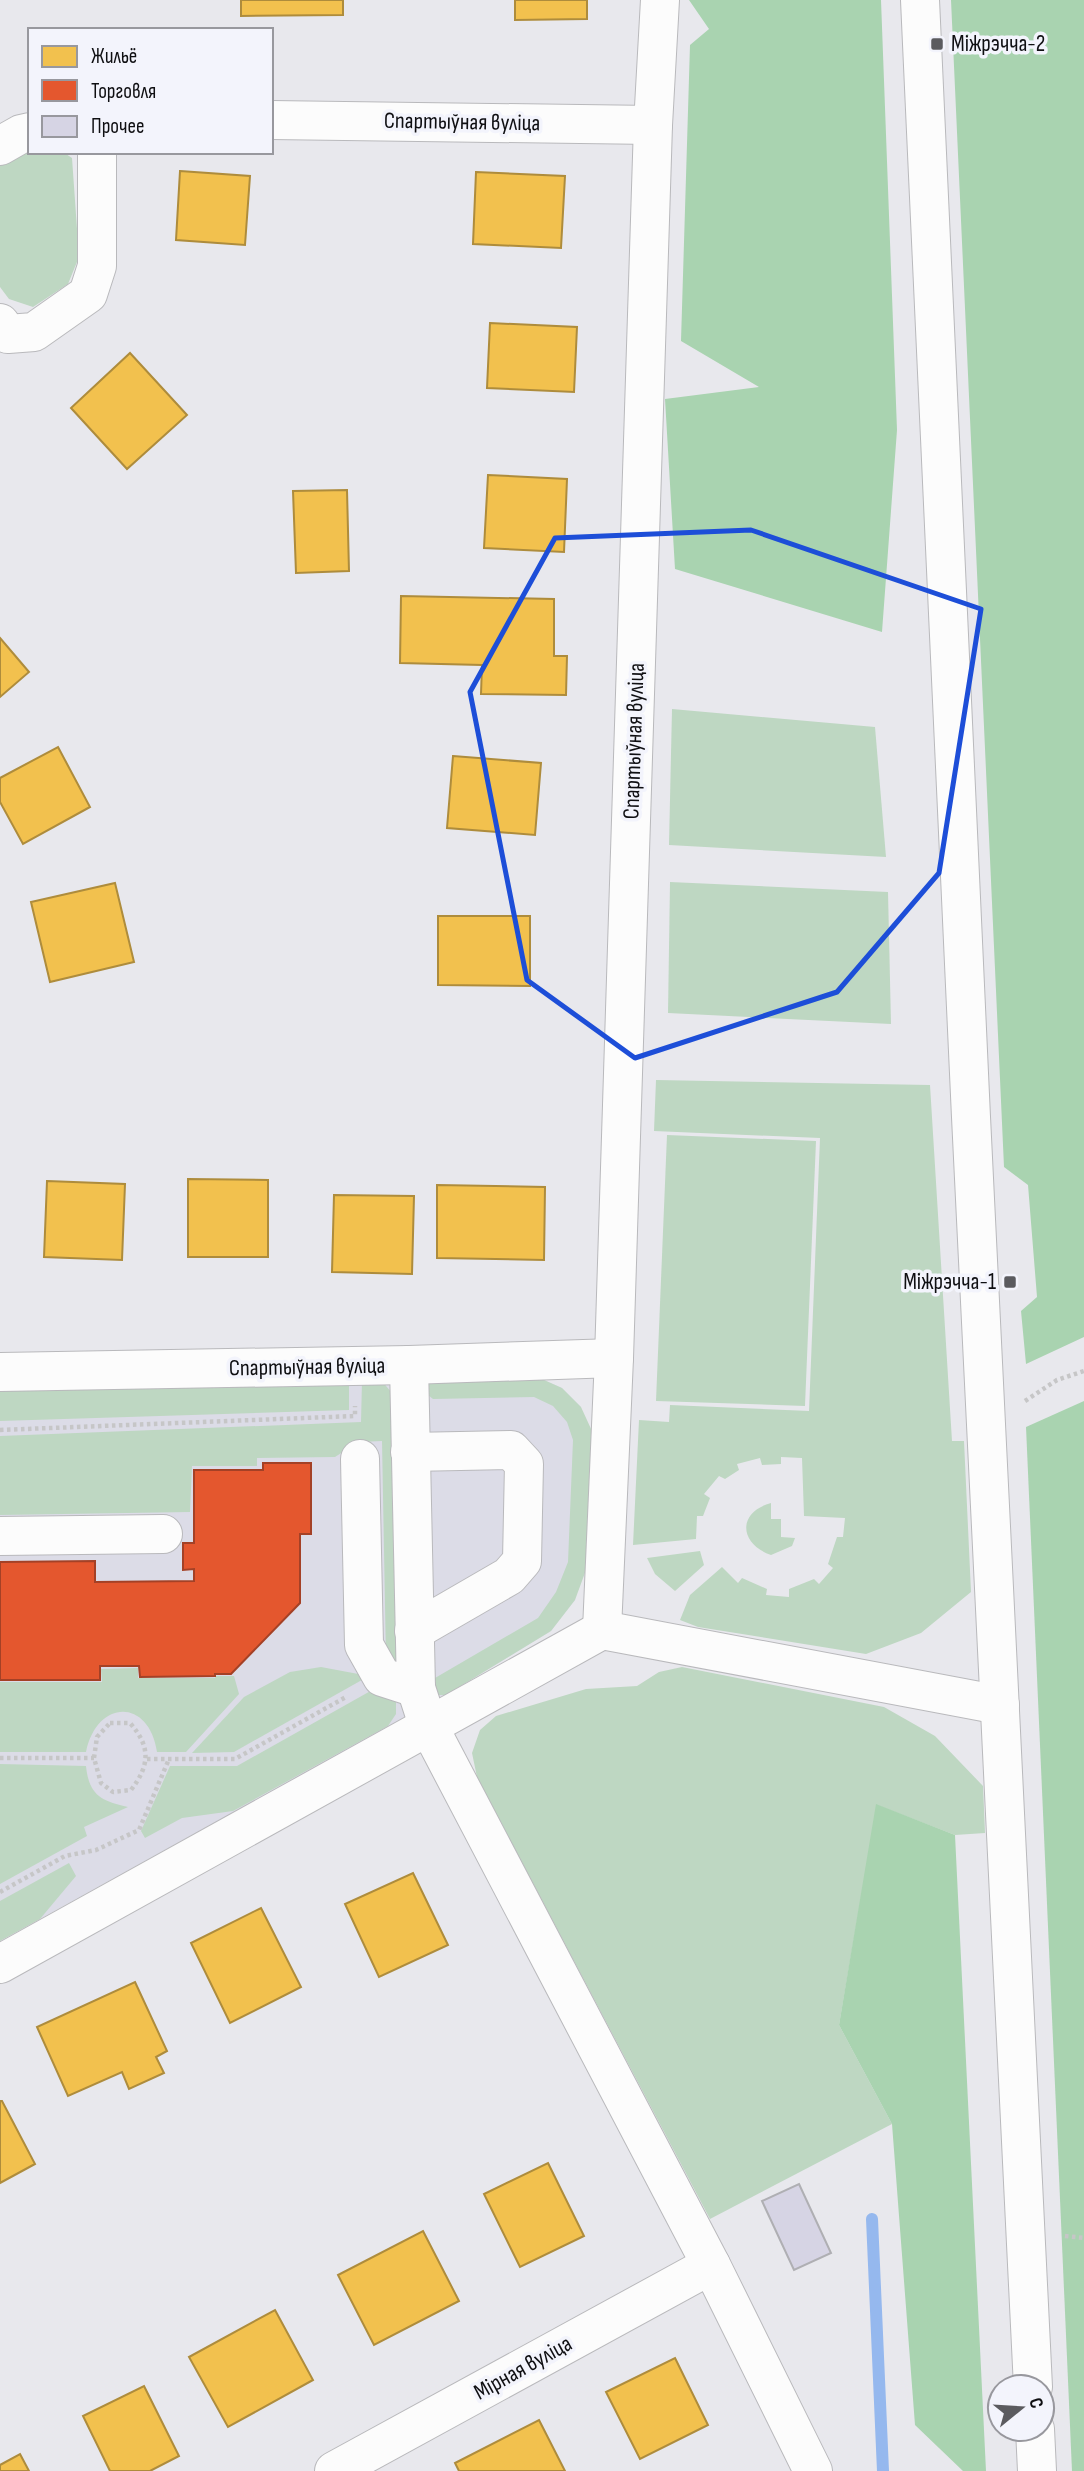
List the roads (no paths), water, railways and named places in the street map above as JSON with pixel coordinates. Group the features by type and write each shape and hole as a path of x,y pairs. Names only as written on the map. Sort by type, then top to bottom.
{"street":[{"name":"Спартыўная вуліца","path":"602,1630 614,1358 653,125 660,0"},
{"path":"920,0 1032,2373"},
{"name":"Спартыўная вуліца","path":"273,120 653,125"},
{"path":"0,146 28,132"},
{"path":"0,323 8,334 34,332 88,294 97,266 97,154"},
{"name":"Спартыўная вуліца","path":"0,1372 409,1365 614,1358"},
{"path":"399,1683 414,1631 409,1365"},
{"path":"410,1452 511,1450 524,1464 522,1561 509,1576 414,1631"},
{"path":"359,1458 364,1645 399,1683 428,1725 711,2265 813,2471"},
{"path":"0,1536 163,1534"},
{"path":"0,1964 602,1630 1000,1705"},
{"name":"Мірная вуліца","path":"334,2471 711,2265"},
{"path":"1036,2443 1037,2471"}],"waterway":[{"path":"872,2219 883,2471"}],"place":[{"name":"Міжрэчча-2","path":"937,44"},
{"name":"Міжрэчча-1","path":"1010,1282"}]}
